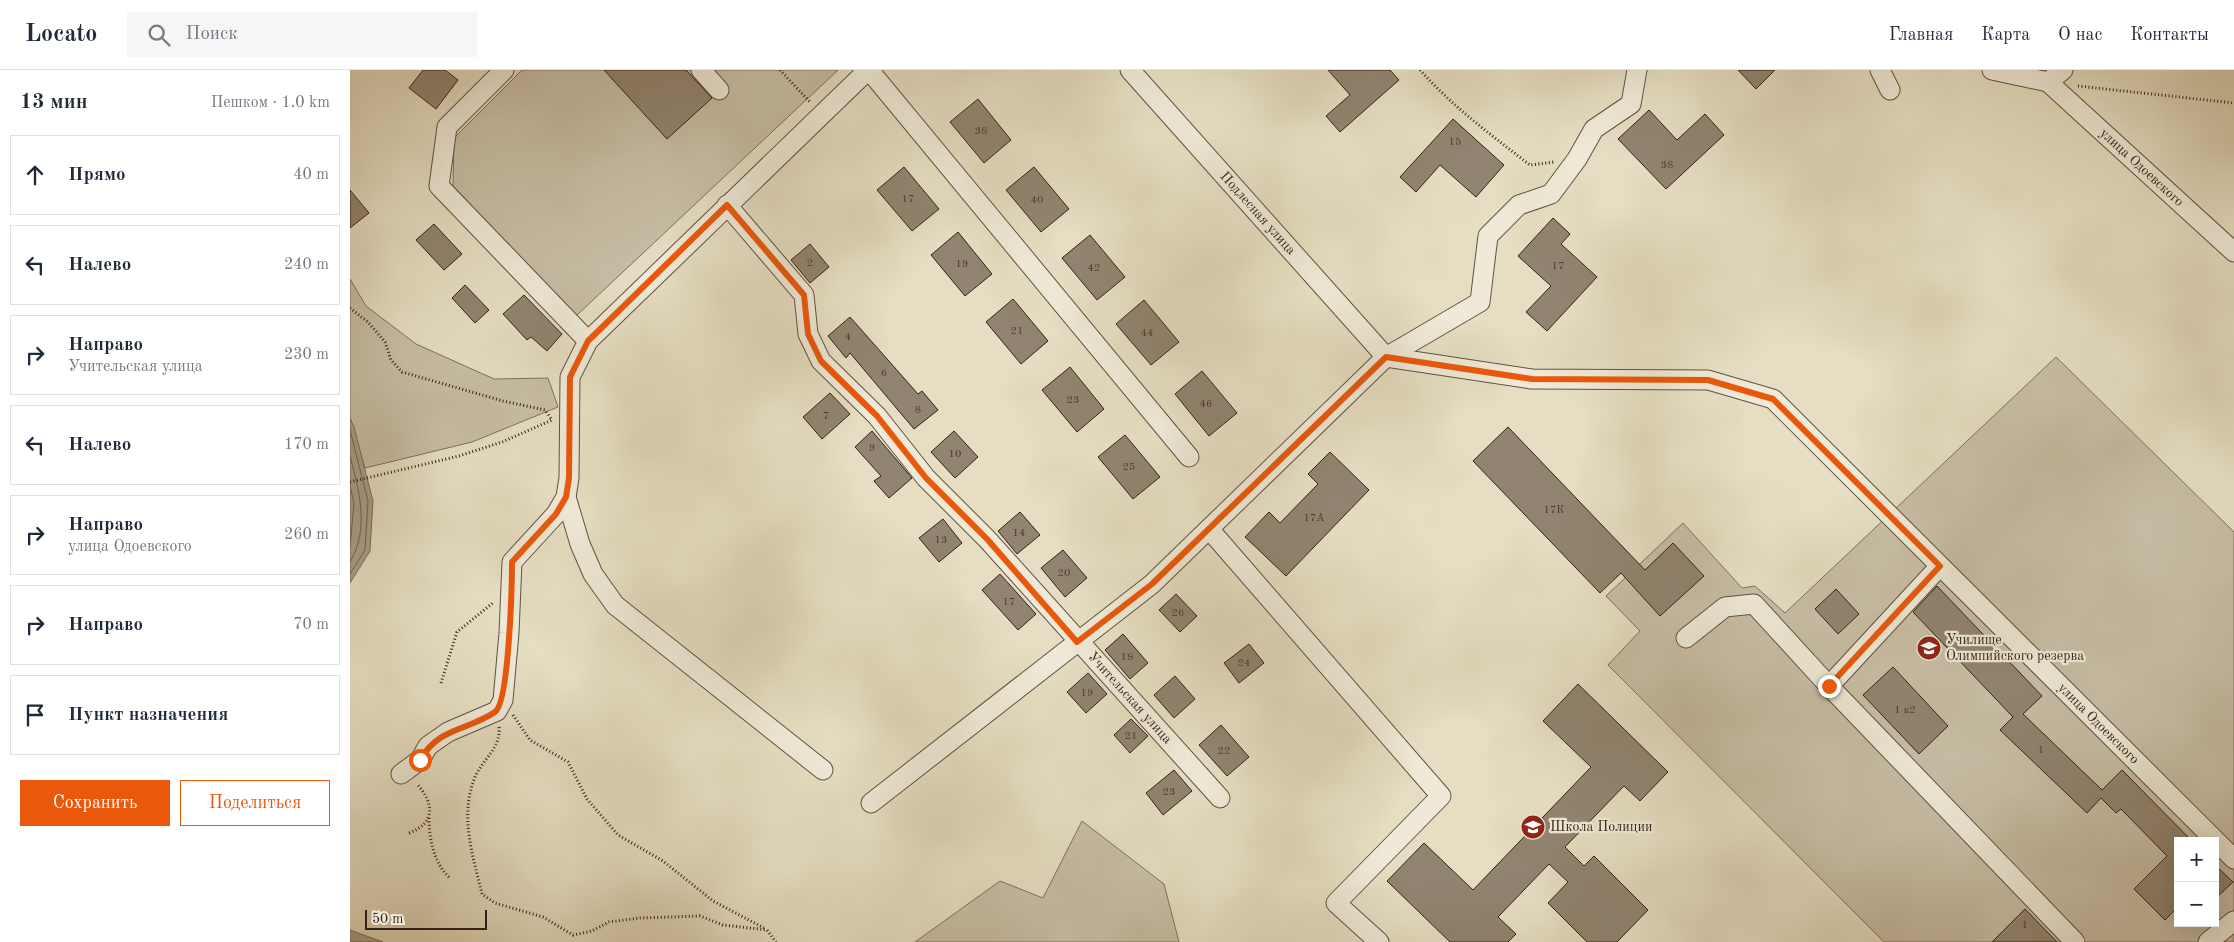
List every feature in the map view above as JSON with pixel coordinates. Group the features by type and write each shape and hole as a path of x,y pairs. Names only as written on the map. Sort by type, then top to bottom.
{"street":[{"path":"504,70 447,127 439,186 588,341"},
{"path":"701,70 719,90"},
{"path":"401,774 420,760 428,746 448,732 500,706 512,583 512,562 556,514 566,497 569,478 561,416 570,377 588,341 821,114 869,70 1190,458"},
{"name":"Подлесная улица","path":"1130,70 1386,357"},
{"path":"871,803 1152,584 1386,357 1480,302 1488,236 1519,205 1551,194 1577,159 1594,129 1631,104 1638,70"},
{"path":"1880,70 1890,90"},
{"path":"1992,70 2048,82 2063,70"},
{"name":"улица Одоевского","path":"2048,82 2234,252"},
{"name":"Учительская улица","path":"727,205 804,295 808,334 821,361 877,416 926,478 987,539 1077,642 1220,798"},
{"name":"улица Одоевского","path":"1386,357 1532,379 1708,380 1773,399 2234,858"},
{"path":"566,497 580,544 593,574 615,604 823,770"},
{"path":"1209,529 1441,796 1336,903 1379,942"},
{"path":"1829,686 1940,566"},
{"path":"1686,638 1725,607 1754,604 1829,686 2075,942"},
{"path":"2208,942 2234,921"}],"path":[{"path":"780,70 821,114"},
{"path":"1420,70 1439,92 1475,124 1530,165 1577,159"},
{"path":"2077,85 2234,103"},
{"path":"350,308 368,322 385,342 391,360 402,372 502,401 545,410 561,416"},
{"path":"350,482 459,456 502,442 561,416"},
{"path":"441,683 457,632 501,597 512,583"},
{"path":"500,706 500,736 476,777 467,826 482,894 495,903 544,917 573,935 592,931 609,922 640,918 700,916 723,925 767,930"},
{"path":"500,706 530,740 568,762 588,799 618,835 662,861 713,901 767,930 776,942"},
{"path":"420,760 414,773 414,781 426,794 430,807 428,817 429,832 438,864 450,878"},
{"path":"409,834 421,828 428,817"}],"shaded area":[{"path":"522,70 838,70 575,317 453,186 454,138"},
{"path":"350,279 366,306 416,344 494,379 548,378 558,407 472,442 365,468 350,418"},
{"name":"Училище Олимпийского резерва","path":"2056,357 2234,532 2234,942 1884,942 1608,665 1640,631 1606,596 1683,523 1742,588 1755,586 1785,613"},
{"path":"1082,821 1164,884 1179,942 915,942 1000,881 1043,898"}],"water":[{"path":"350,418 373,501 370,551 350,583"},
{"path":"350,930 383,942 350,942"}],"building":[{"path":"423,70 445,70 458,80 436,109 409,88"},
{"path":"604,70 686,70 712,98 667,139"},
{"path":"1328,70 1390,70 1399,80 1340,132 1326,116 1350,95"},
{"path":"1738,70 1775,70 1756,89"},
{"path":"978,99 1011,140 984,163 950,122"},
{"path":"1649,110 1677,140 1705,114 1724,135 1666,189 1618,139"},
{"path":"1453,119 1504,165 1476,197 1440,165 1416,192 1400,177"},
{"path":"904,167 939,209 912,231 877,190"},
{"path":"1034,167 1069,209 1041,232 1006,190"},
{"path":"350,190 369,213 350,228"},
{"path":"1553,218 1570,234 1561,244 1597,277 1547,331 1526,312 1551,286 1518,256"},
{"path":"434,224 462,254 444,270 416,240"},
{"path":"958,232 992,274 965,296 931,255"},
{"path":"1090,235 1125,277 1097,300 1062,258"},
{"path":"810,244 829,267 810,283 791,260"},
{"path":"465,285 489,310 475,323 452,298"},
{"path":"524,295 562,334 547,351 531,337 527,340 503,314"},
{"path":"1013,299 1048,341 1021,364 986,322"},
{"path":"1144,300 1179,342 1151,365 1116,324"},
{"path":"850,317 918,394 922,391 938,410 914,429 850,353 846,358 828,336"},
{"path":"1070,367 1104,409 1077,432 1042,390"},
{"path":"1202,371 1237,413 1209,436 1175,394"},
{"path":"830,393 850,414 822,439 803,417"},
{"path":"1508,427 1645,570 1673,543 1704,576 1660,616 1621,573 1600,593 1473,461"},
{"path":"872,431 912,478 889,498 874,481 881,476 855,447"},
{"path":"954,431 978,457 955,478 931,452"},
{"path":"1125,435 1160,477 1133,499 1098,457"},
{"path":"1330,452 1369,490 1286,576 1245,537 1269,512 1280,523 1318,484 1308,474"},
{"path":"1020,512 1040,535 1017,554 998,531"},
{"path":"943,519 962,543 939,562 919,538"},
{"path":"1063,550 1087,578 1065,597 1041,568"},
{"path":"1000,574 1036,614 1018,630 982,590"},
{"path":"1937,586 2042,696 2023,714 2102,790 2122,770 2188,837 2174,837 2174,911 2165,920 2134,889 2167,856 2121,809 2116,813 2101,798 2087,813 2000,730 2013,717 1913,612"},
{"path":"1836,589 1859,614 1838,634 1815,609"},
{"path":"1176,594 1197,616 1180,632 1159,610"},
{"path":"1123,634 1148,663 1130,679 1105,650"},
{"path":"1249,644 1264,663 1239,683 1224,663"},
{"path":"1893,667 1948,726 1919,754 1863,695"},
{"path":"1088,673 1107,694 1086,713 1067,692"},
{"path":"1175,676 1195,699 1174,718 1154,695"},
{"path":"1578,684 1668,772 1640,801 1624,786 1565,847 1584,866 1594,856 1648,910 1617,942 1587,942 1548,903 1568,882 1549,864 1498,917 1516,934 1508,942 1450,942 1387,881 1424,843 1473,890 1591,767 1543,721"},
{"path":"1131,719 1148,736 1130,753 1114,735"},
{"path":"1221,725 1249,757 1227,776 1199,745"},
{"path":"1174,770 1192,791 1163,815 1146,793"},
{"path":"2219,869 2233,882 2219,895"},
{"path":"2025,909 2057,942 1992,942"}],"place":[{"name":"Училище Олимпийского резерва","path":"1929,648"},
{"name":"Школа Полиции","path":"1533,827"}],"route":[{"path":"420,760 428,746 448,732 497,711 503,700 510,632 512,562 544,529 566,497 569,478 570,377 588,341 727,205 804,295 808,334 821,361 877,416 926,478 987,539 1077,642 1152,584 1386,357 1532,379 1708,380 1773,399 1890,513 1940,566 1829,686"}]}
